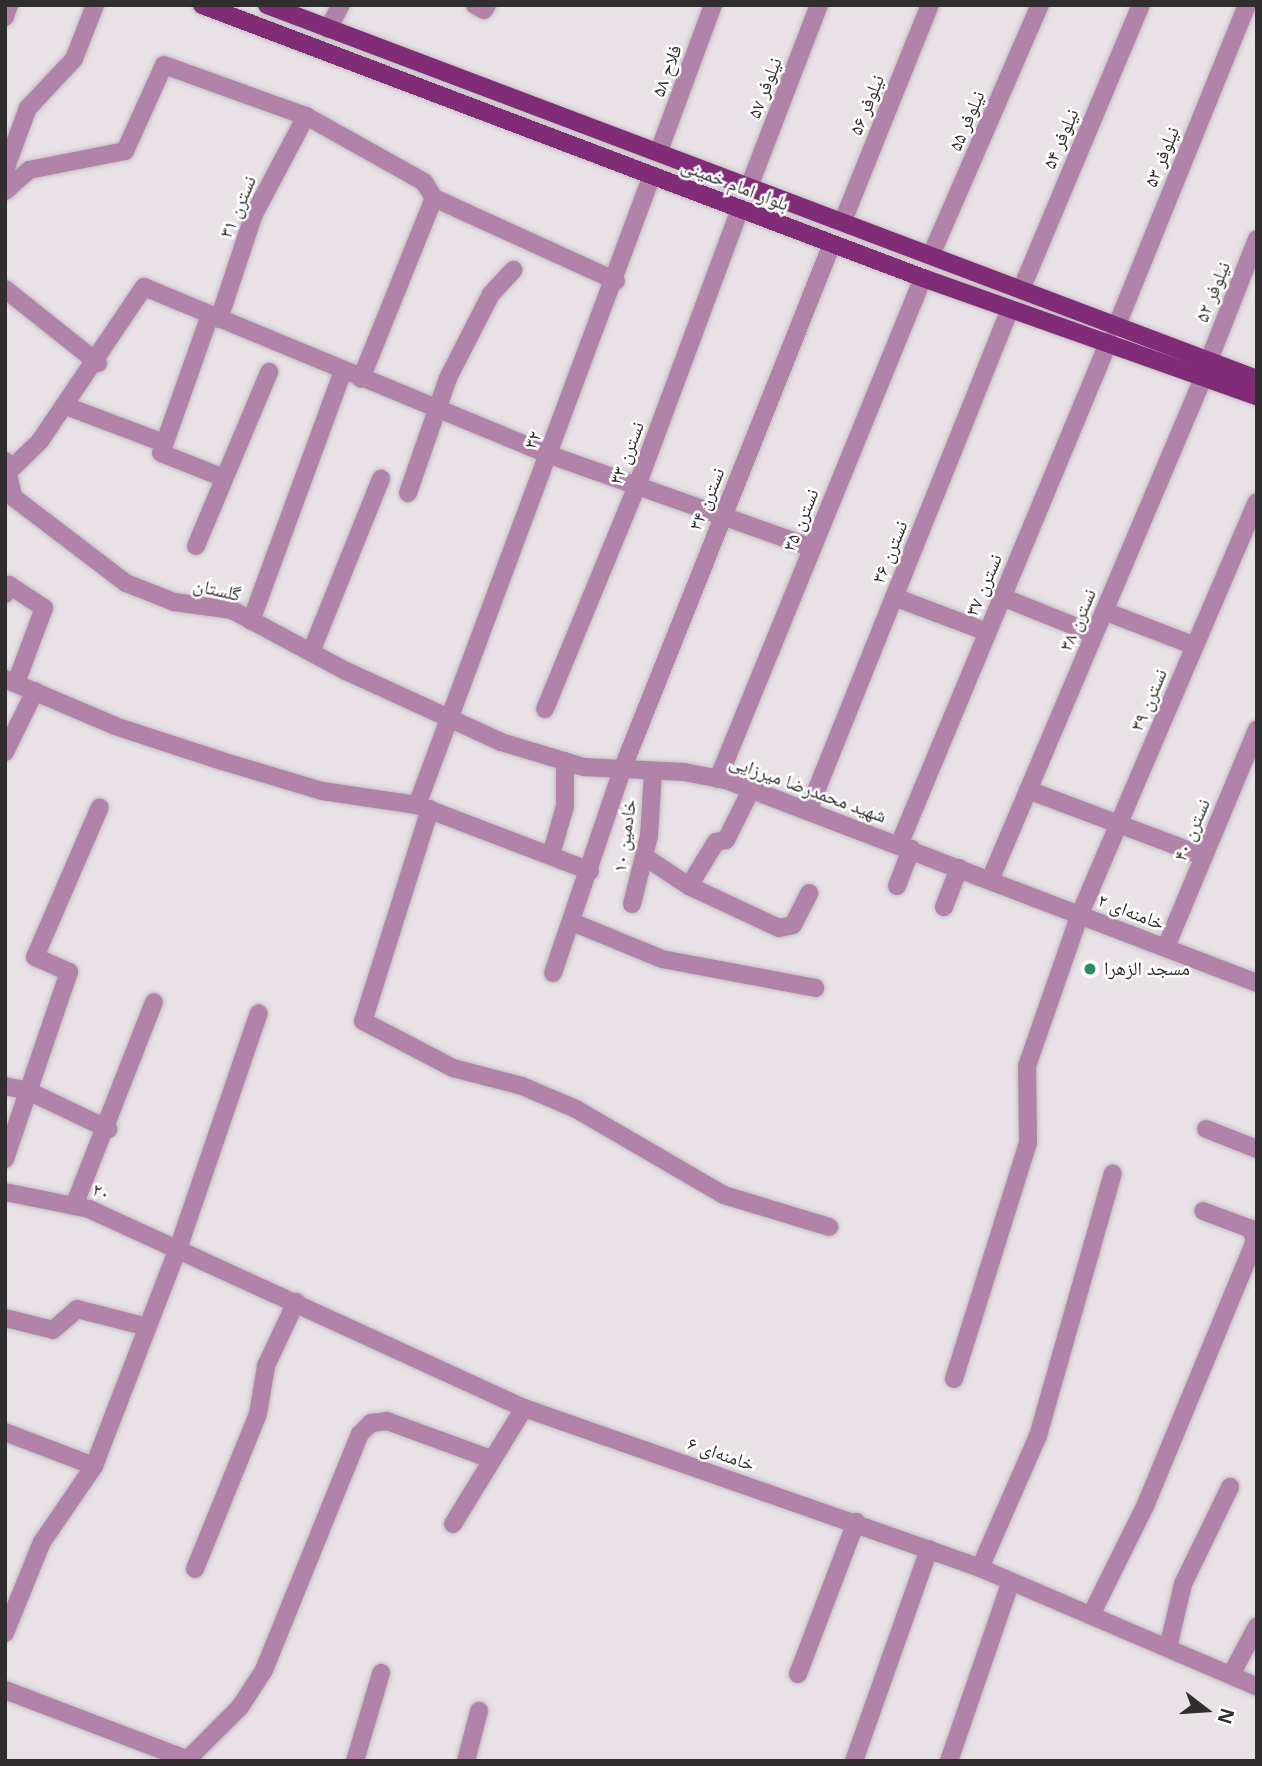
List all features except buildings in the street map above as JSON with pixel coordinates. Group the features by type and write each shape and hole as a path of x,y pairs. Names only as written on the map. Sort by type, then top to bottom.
{"main road":[{"name":"بلوار امام خمینی","path":"202,5 923,278 1010,309 1113,333"},
{"name":"بلوار امام خمینی","path":"267,5 749,187 932,253 1148,347 1206,368 1257,379"},
{"path":"561,141 569,118"},
{"name":"بلوار امام خمینی","path":"1206,368 1257,396"}],"street":[{"path":"5,17 9,5"},
{"path":"7,189 6,167 28,108 74,59 95,5"},
{"path":"328,29 341,5"},
{"path":"475,5 484,10 487,5"},
{"name":"فلاح ۵۸","path":"659,151 713,5"},
{"name":"نیلوفر ۵۷","path":"749,187 820,5"},
{"name":"نیلوفر ۵۶","path":"843,221 930,5"},
{"name":"نیلوفر ۵۵","path":"932,253 1040,5"},
{"name":"نیلوفر ۵۴","path":"1021,290 1140,5"},
{"name":"نیلوفر ۵۳","path":"1113,333 1247,5"},
{"path":"7,189 29,170 125,151 164,65 306,116 424,182 434,198 616,281"},
{"name":"نسترن ۳۱","path":"164,443 254,214 306,116"},
{"name":"۳۲","path":"652,175 616,281 550,455 446,718 424,807 363,1021 453,1068 522,1086 576,1109 724,1195 829,1227"},
{"path":"360,379 434,198"},
{"name":"نسترن ۳۳","path":"545,709 638,486 740,209"},
{"name":"نیلوفر ۵۲","path":"1206,368 1257,239"},
{"name":"نسترن ۳۴","path":"553,973 622,771 832,244"},
{"path":"408,493 436,411 491,294 513,270"},
{"name":"نسترن ۳۵","path":"718,779 923,278"},
{"path":"7,469 66,406 98,362 144,287 436,411 550,455 811,548"},
{"path":"5,289 98,362"},
{"name":"نسترن ۳۶","path":"808,811 1010,309"},
{"name":"نسترن ۳۷","path":"897,886 905,847 987,632 1113,333"},
{"name":"نسترن ۳۸","path":"990,880 1206,368"},
{"path":"251,621 343,371"},
{"path":"196,546 269,372"},
{"path":"66,406 164,443 161,453 224,478"},
{"name":"گلستان","path":"7,469 13,497 126,583 174,602 232,610 446,718"},
{"path":"311,652 381,479"},
{"name":"نسترن ۳۹","path":"954,1379 1028,1143 1027,1066 1080,914 1257,502"},
{"path":"5,594 9,585 44,608 11,681 115,726 322,791 424,807 590,871"},
{"path":"894,597 987,632"},
{"path":"1002,597 1094,634"},
{"path":"1104,611 1195,646"},
{"path":"5,752 35,691"},
{"name":"شهید محمدرضا میرزایی","path":"446,718 565,761 622,771 718,779 990,880"},
{"name":"نسترن ۴۰","path":"1166,947 1257,729"},
{"path":"551,855 565,806 565,761"},
{"name":"خادمین ۱۰","path":"632,904 645,857 653,772"},
{"path":"1028,789 1204,856"},
{"path":"689,886 716,842 726,840 751,790"},
{"path":"5,1159 69,972 35,957 100,807"},
{"path":"645,857 689,886 787,929 809,893"},
{"path":"944,907 959,867"},
{"name":"خامنه‌ای ۲","path":"990,880 1257,983"},
{"path":"572,922 662,959 815,988"},
{"path":"74,1206 108,1129 154,1002"},
{"path":"5,1633 36,1552 94,1466 179,1246 259,1013"},
{"path":"5,1086 27,1091 108,1129"},
{"path":"1206,1129 1257,1149"},
{"path":"980,1568 1038,1436 1113,1173"},
{"name":"۲۰","path":"5,1192 74,1206 179,1246"},
{"path":"1091,1615 1146,1504 1255,1241 1251,1229 1203,1211"},
{"name":"خامنه‌ای ۶","path":"179,1246 524,1408 856,1522 980,1568 1257,1687"},
{"path":"195,1569 258,1414 266,1366 296,1302"},
{"path":"5,1318 53,1330 77,1309 148,1327"},
{"path":"453,1524 524,1408"},
{"path":"5,1690 189,1760 240,1707 264,1670 360,1434 371,1423 387,1421 491,1459"},
{"path":"5,1432 94,1466"},
{"path":"1168,1648 1183,1584 1230,1487"},
{"path":"798,1674 856,1522"},
{"path":"854,1761 929,1549"},
{"path":"949,1761 1011,1581"},
{"path":"1231,1675 1257,1626"},
{"path":"355,1761 381,1673"},
{"path":"466,1761 479,1711"}],"place":[{"name":"مسجد الزهرا","path":"1090,969"}]}
